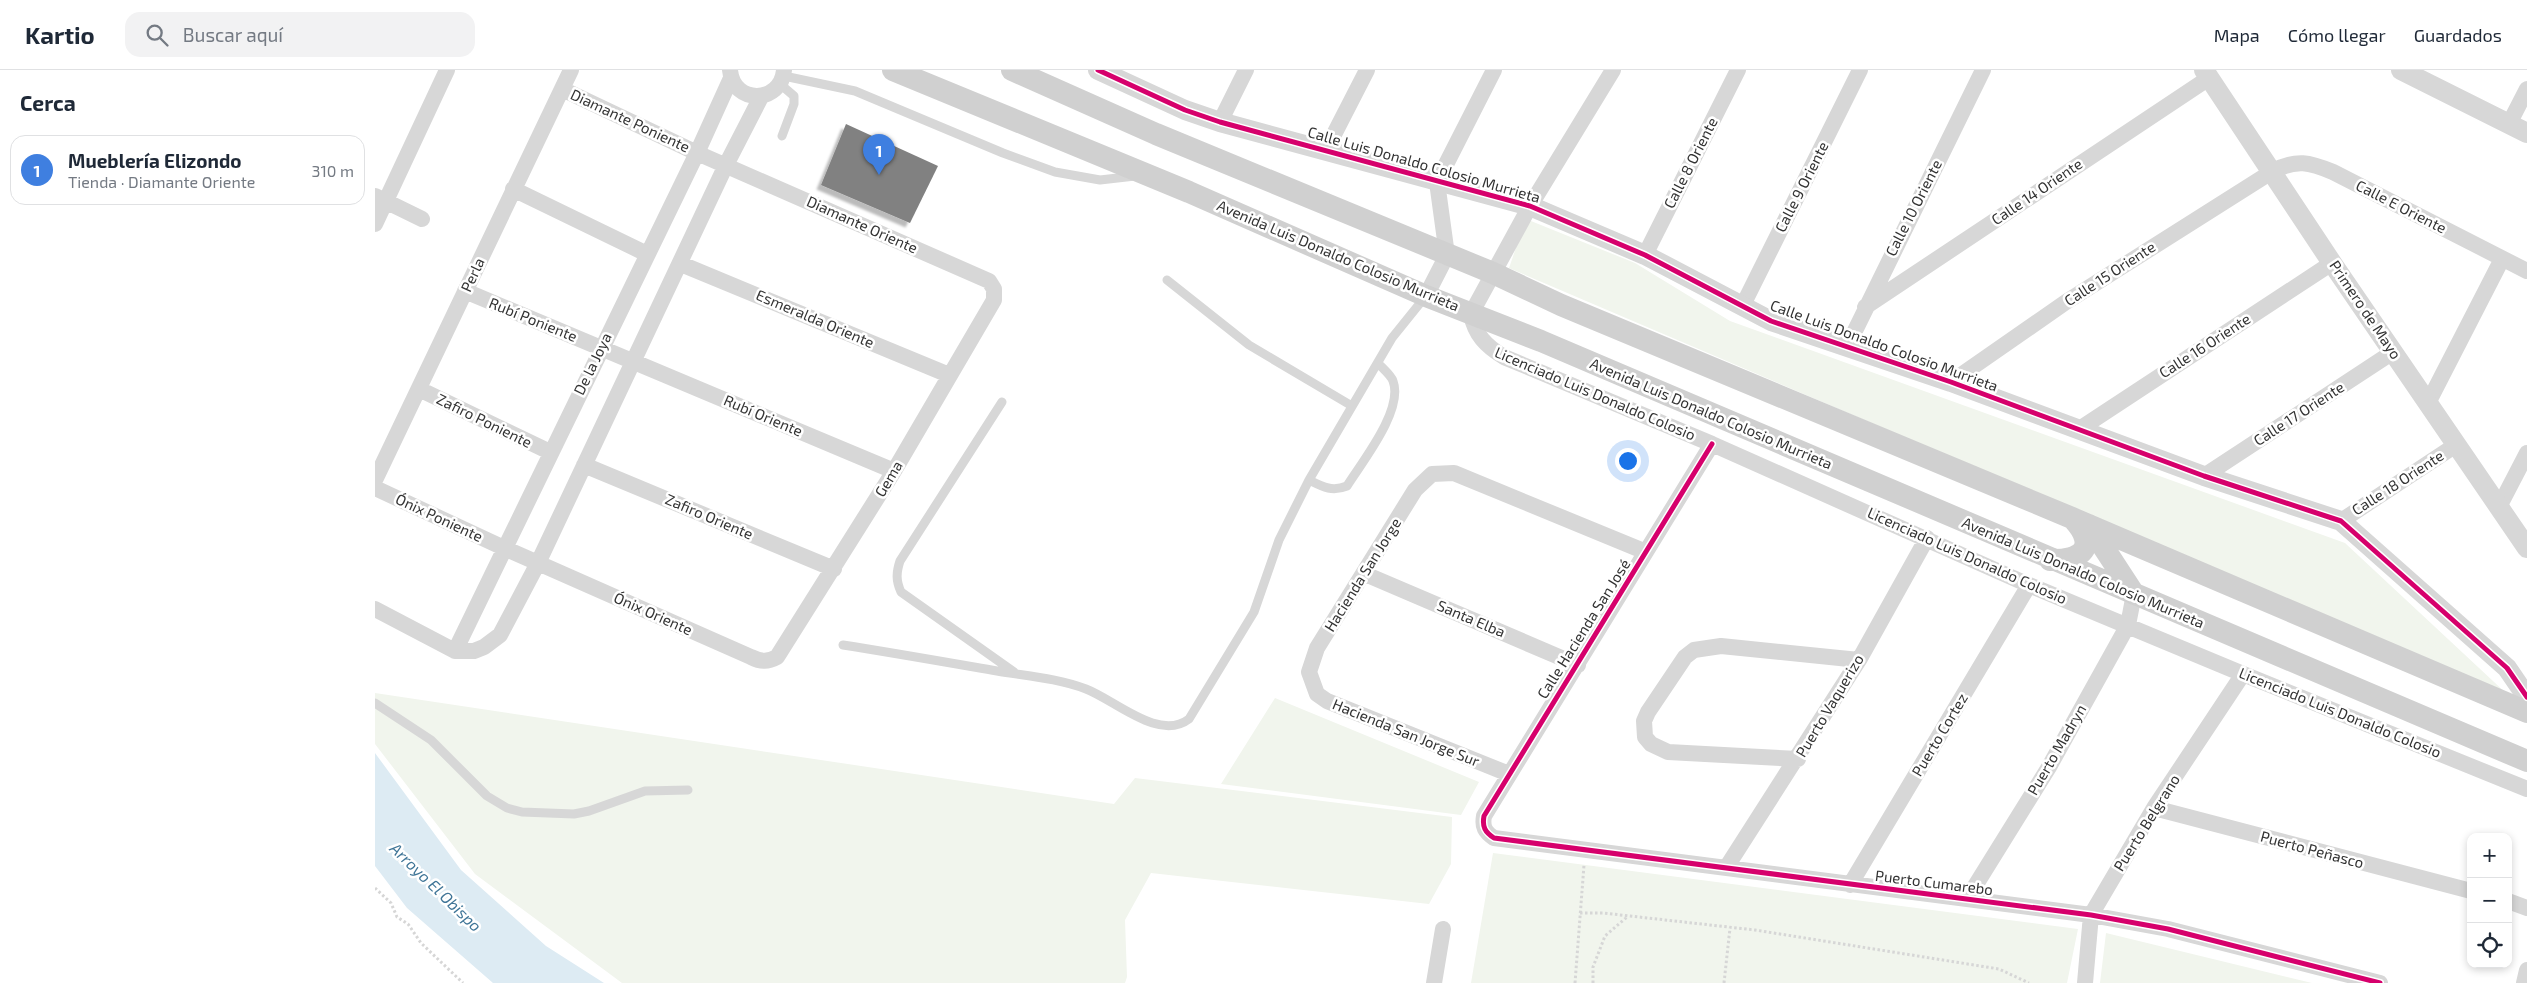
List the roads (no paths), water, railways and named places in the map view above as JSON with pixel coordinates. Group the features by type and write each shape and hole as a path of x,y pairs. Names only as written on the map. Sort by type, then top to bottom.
{"main road":[{"name":"Avenida Luis Donaldo Colosio Murrieta","path":"893,70 1147,175 1426,296 1550,345 2051,560 2127,588 2527,761"},
{"path":"1012,70 1173,141 2081,521 2527,712"},
{"path":"2051,560 2069,559 2079,555 2085,549 2087,540 2081,521"},
{"path":"2081,521 2127,588"},
{"path":"2127,588 2124,568 2130,557 2153,552"}],"street":[{"path":"375,224 381,198 447,70"},
{"name":"Perla","path":"375,480 571,70"},
{"name":"Calle Luis Donaldo Colosio Murrieta","path":"1098,70 1121,74 1185,110 1220,122 1530,206 1645,255 1771,321 1951,382 2204,476 2341,521 2501,663 2527,697"},
{"path":"1220,122 1246,70"},
{"path":"1326,150 1367,70"},
{"path":"1426,296 1447,255 1437,182 1494,70"},
{"path":"1471,314 1530,206 1613,70"},
{"name":"Calle 8 Oriente","path":"1645,255 1738,70"},
{"name":"Calle 9 Oriente","path":"1743,305 1860,70"},
{"name":"Calle 10 Oriente","path":"1847,347 1983,70"},
{"path":"2401,70 2429,76 2527,133"},
{"name":"De la Joya","path":"731,74 743,93 761,97"},
{"name":"De la Joya","path":"455,651 550,452 697,153 731,74"},
{"name":"Calle 14 Oriente","path":"1865,307 2207,74"},
{"name":"Primero de Mayo","path":"2207,74 2273,171 2332,263 2527,548"},
{"path":"375,608 455,651 474,651 484,647 500,635 538,562 681,264 726,165 761,97 769,94 783,77"},
{"name":"Diamante Poniente","path":"562,89 726,165"},
{"path":"2509,124 2527,89"},
{"name":"Calle E Oriente","path":"2273,171 2289,163 2312,163 2527,271"},
{"name":"Diamante Oriente","path":"726,165 989,281 994,289"},
{"name":"Calle 15 Oriente","path":"1951,382 2066,302 2273,171"},
{"path":"513,189 647,254"},
{"path":"381,198 422,219"},
{"path":"2428,403 2502,259"},
{"name":"Calle 16 Oriente","path":"2078,430 2332,263"},
{"name":"Esmeralda Oriente","path":"681,264 949,375"},
{"name":"Gema","path":"770,661 777,657 894,471 994,300 994,289"},
{"name":"Rubí Poniente","path":"465,292 633,361"},
{"name":"Licenciado Luis Donaldo Colosio","path":"1471,314 1479,337 1489,348 1505,357 1712,444 2029,585 2527,789"},
{"name":"Calle 17 Oriente","path":"2204,476 2393,352"},
{"name":"Rubí Oriente","path":"633,361 894,471"},
{"name":"Zafiro Poniente","path":"419,389 550,452"},
{"name":"Calle Hacienda San José","path":"1484,829 1484,816 1712,444"},
{"name":"Calle 18 Oriente","path":"2341,521 2456,445"},
{"path":"2499,507 2527,453"},
{"name":"Zafiro Oriente","path":"584,465 834,569"},
{"name":"Hacienda San Jorge","path":"1311,683 1309,672 1311,659 1415,490 1432,474 1454,473 1646,552"},
{"name":"Ónix Poniente","path":"375,488 538,562"},
{"name":"Puerto Vaquerizo","path":"1727,868 1798,759 1859,660 1927,538"},
{"name":"Ónix Oriente","path":"538,562 751,658 760,661 770,661"},
{"name":"Santa Elba","path":"1365,574 1578,665"},
{"name":"Puerto Cortez","path":"1850,885 2029,585"},
{"name":"Puerto Madryn","path":"1967,899 2049,767 2128,625 2127,588"},
{"path":"1798,759 1667,752 1651,744 1645,737 1644,721 1679,664 1694,650 1721,646 1859,660"},
{"name":"Puerto Belgrano","path":"2085,983 2091,916 2154,808 2243,674"},
{"name":"Hacienda San Jorge Sur","path":"1311,683 1317,694 1327,701 1509,774"},
{"name":"Puerto Peñasco","path":"2154,808 2467,890"},
{"name":"Puerto Cumarebo","path":"1484,829 1494,838 1967,899 2168,928 2253,952 2380,983"},
{"path":"2512,902 2527,908"},
{"path":"1434,983 1443,929"},
{"path":"2523,983 2527,970"}],"lane":[{"path":"783,77 855,91 1003,153 1055,172 1100,180 1147,175"},
{"path":"782,136 794,104 794,96 783,77"},
{"path":"1167,280 1249,345 1353,406"},
{"path":"843,645 1063,682 1086,689 1158,725 1169,726 1185,723 1254,612 1279,540 1309,480 1392,338 1426,296"},
{"path":"1309,480 1325,488 1336,490 1347,486 1392,412 1395,392 1393,380 1378,363"},
{"path":"1002,402 900,561 897,572 897,584 901,592 1016,674"},
{"path":"375,703 431,740 487,796 507,808 522,812 574,814 589,811 645,791 688,790"}],"water":[{"name":"Arroyo El Obispo","path":"375,753 461,870 546,946 604,983 493,983 407,908 375,866"}],"place":[{"name":"Mueblería Elizondo","path":"879,175"}]}
